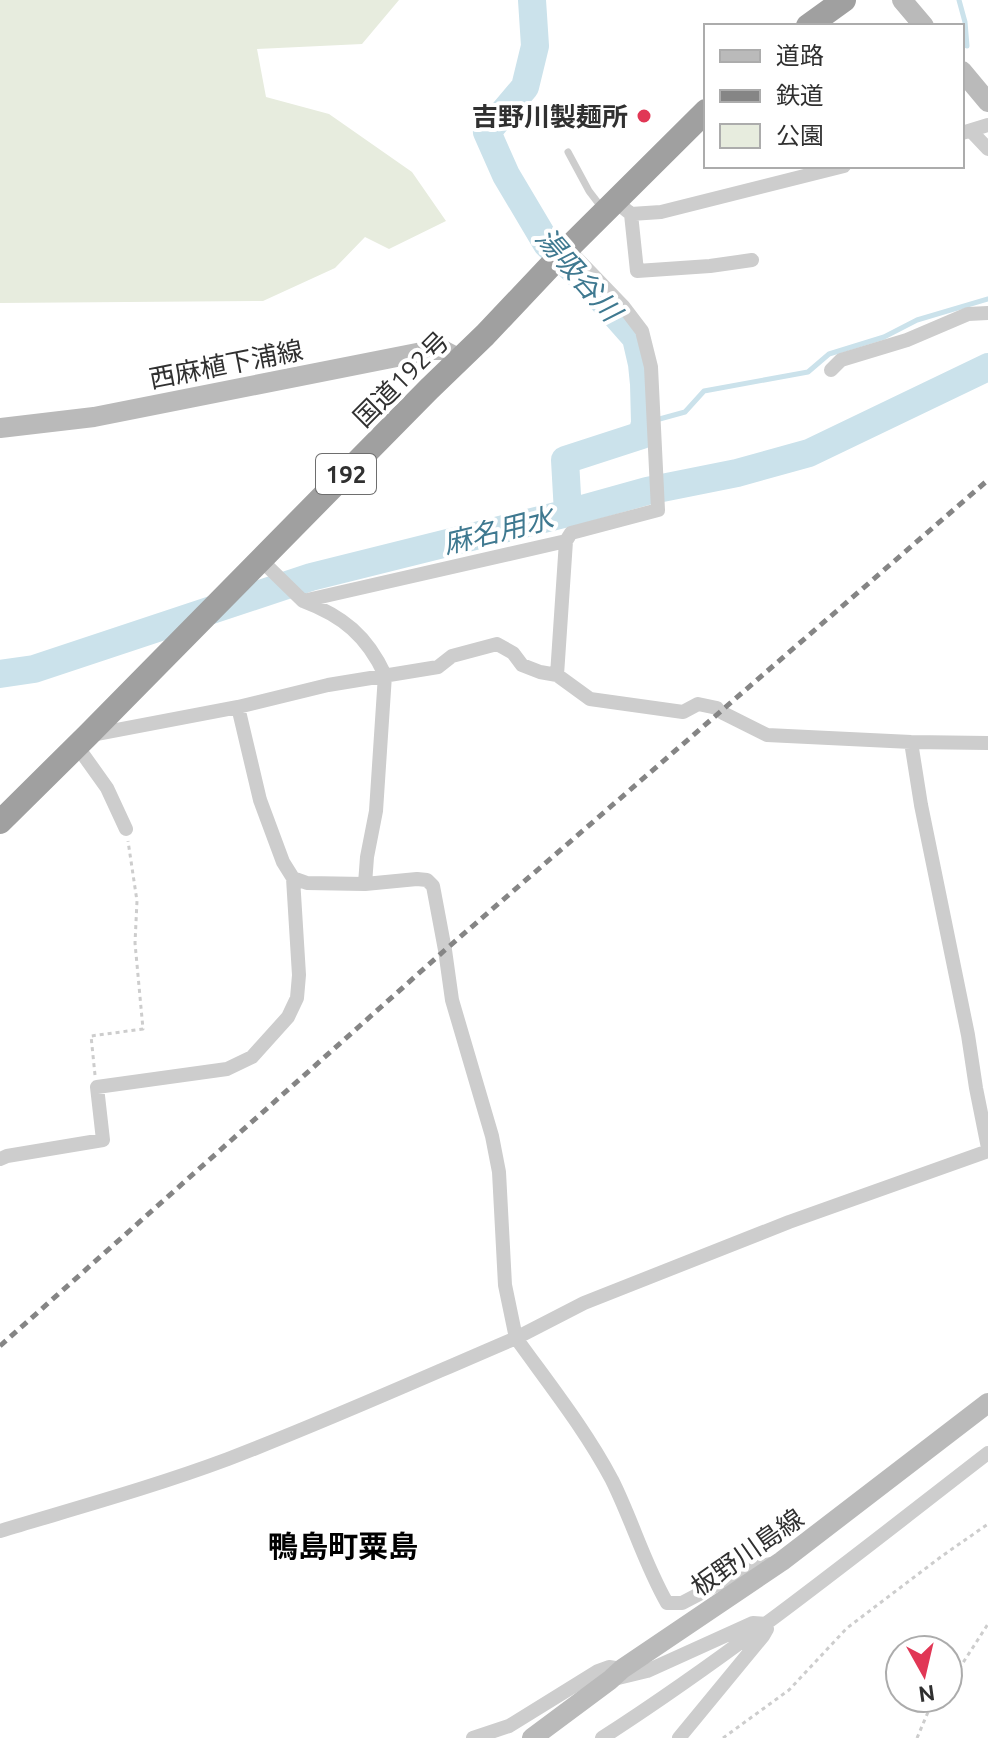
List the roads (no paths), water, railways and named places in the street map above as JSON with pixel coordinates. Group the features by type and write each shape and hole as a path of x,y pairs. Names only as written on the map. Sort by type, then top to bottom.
{"highway":[{"path":"811,24 844,0"},
{"name":"国道192号","path":"0,822 232,589 269,567 460,359 562,254 617,209 704,113"}],"main road":[{"path":"902,0 922,24"},
{"path":"964,73 988,102"},
{"name":"西麻植下浦線","path":"0,428 94,417 432,350 443,350 460,359"},
{"name":"板野川島線","path":"532,1738 616,1674 782,1561 988,1403"}],"street":[{"path":"966,132 988,125"},
{"path":"966,132 988,149"},
{"path":"752,260 637,271 617,209 661,212 836,168"},
{"path":"557,675 566,541 571,533 658,510 651,367 642,331 623,306 562,254"},
{"path":"831,370 841,360 907,340 968,314 988,313"},
{"path":"300,598 566,541"},
{"path":"269,567 300,598 328,610 349,624 377,657 385,675 376,811 365,884"},
{"path":"126,829 83,741 328,685 438,667 452,656 497,644 513,653 522,665 557,675 590,699 683,712 698,704 720,710 767,735 988,743"},
{"path":"0,1159 103,1140 97,1087 227,1069 252,1057 288,1017 297,998 299,975 293,878 283,862 260,800 238,707"},
{"path":"0,1531 224,1460 325,1421 516,1338 584,1303 745,1239 988,1150 911,742"},
{"path":"293,878 307,883 365,884 417,879 427,880 433,886 452,1000 492,1136 499,1172 505,1285 516,1338 593,1447 631,1521 667,1603 682,1603 745,1570 782,1561"},
{"path":"602,1738 654,1705 766,1624 988,1453"},
{"path":"473,1738 509,1726 598,1671 609,1667 616,1674 647,1671 753,1623 766,1624"},
{"path":"679,1738 763,1636 766,1624"}],"lane":[{"path":"568,152 598,205 617,209"}],"waterway":[{"name":"湯吸谷川","path":"532,0 535,46 525,87 487,132 506,175 547,244 636,338 644,384 645,423 642,435 565,460 568,513"},
{"path":"959,0 967,46"},
{"path":"645,423 685,412 704,391 808,372 829,354 884,337 917,320 988,299"},
{"name":"麻名用水","path":"0,674 34,669 311,577 809,453 988,367"}],"railway":[{"path":"0,1346 445,950 988,480"}],"place":[{"name":"吉野川製麺所","path":"644,116"}],"district":[{"name":"鴨島町粟島","path":"343,1546"}]}
